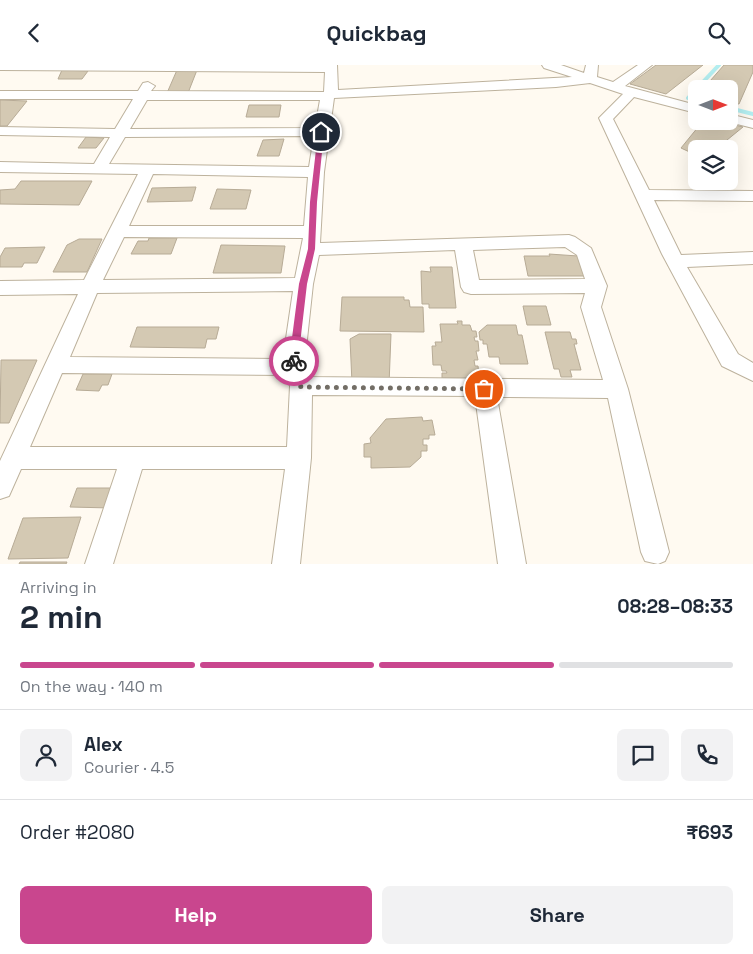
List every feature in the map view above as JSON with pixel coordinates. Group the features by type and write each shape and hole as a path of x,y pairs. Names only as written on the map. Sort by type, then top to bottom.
{"street":[{"path":"0,65 331,67 329,95 321,132 316,171 311,241 303,284 293,367 301,387 299,457 286,564"},
{"path":"548,65 591,72 623,90 688,107"},
{"path":"646,65 623,90 606,118 675,261 730,360 753,373"},
{"path":"99,168 160,66"},
{"path":"0,95 329,95 556,83 591,72"},
{"path":"738,120 753,124"},
{"path":"0,131 120,133 321,132"},
{"path":"0,167 316,171"},
{"path":"1,483 90,288 148,169"},
{"path":"642,195 753,195"},
{"path":"119,231 311,241 463,244 569,241 584,252 597,286 591,307 617,389 655,552"},
{"path":"463,244 471,287 597,286"},
{"path":"675,261 753,258"},
{"path":"0,288 303,284"},
{"path":"56,365 293,367"},
{"path":"301,387 617,389"},
{"path":"484,389 512,564"},
{"path":"14,458 299,457"},
{"path":"99,564 133,458"}],"building":[{"path":"656,65 703,65 666,94 630,84"},
{"path":"724,65 753,65 753,72 739,104 738,80 711,80"},
{"path":"62,70 88,71 82,79 58,79"},
{"path":"177,70 197,70 188,93 167,93"},
{"path":"0,100 27,101 7,126 0,126"},
{"path":"249,105 281,105 279,117 246,117"},
{"path":"738,126 743,127 727,140 688,140 688,151 681,148 696,130 738,130"},
{"path":"86,137 104,138 96,148 78,148"},
{"path":"284,139 279,156 257,156 263,140"},
{"path":"21,181 92,181 79,205 0,204 0,190 15,189"},
{"path":"196,187 192,201 147,202 152,188"},
{"path":"217,189 251,190 246,209 210,209"},
{"path":"149,238 177,238 171,254 131,254 138,241 148,241"},
{"path":"79,239 102,239 87,272 53,272 67,245"},
{"path":"221,245 285,246 281,273 213,273"},
{"path":"45,247 37,263 24,263 22,267 0,267 0,257 5,248"},
{"path":"549,254 578,256 585,276 528,276 524,256 550,256"},
{"path":"430,267 452,267 456,308 429,308 429,304 422,304 421,271 431,272"},
{"path":"342,297 404,297 404,300 409,300 410,307 423,307 424,332 340,331"},
{"path":"523,306 546,306 551,325 527,325"},
{"path":"457,321 462,321 462,325 470,325 472,331 476,331 477,337 474,337 475,341 478,341 479,351 476,351 478,360 474,360 475,366 478,366 479,374 471,374 470,378 442,378 442,373 447,373 442,371 441,365 433,365 432,346 436,346 435,342 442,342 440,324 458,324"},
{"path":"487,325 516,325 518,335 522,335 528,364 500,364 499,357 489,357 487,344 483,344 483,340 480,340 479,332"},
{"path":"137,327 219,327 216,339 207,339 205,348 130,347"},
{"path":"545,332 570,332 572,339 576,339 577,344 574,344 581,370 570,370 572,377 561,377 559,369 554,369"},
{"path":"359,334 391,334 389,385 352,383 350,339"},
{"path":"1,360 37,360 9,423 0,423"},
{"path":"83,374 112,374 108,385 102,385 99,391 76,390"},
{"path":"422,417 423,421 432,420 435,435 429,435 429,439 423,439 423,445 427,445 427,451 421,451 421,457 410,467 371,468 371,457 364,457 364,444 371,443 370,438 386,419"},
{"path":"77,488 117,488 111,508 70,507"},
{"path":"81,517 68,558 8,559 23,518"},
{"path":"20,562 67,562 66,564 19,564"}],"waterway":[{"path":"705,80 719,65"},
{"path":"738,110 753,114"}],"way so far":[{"path":"294,361 293,367 301,387 484,389"}],"route":[{"path":"294,361 303,284 312,249 311,232 321,132"}]}
